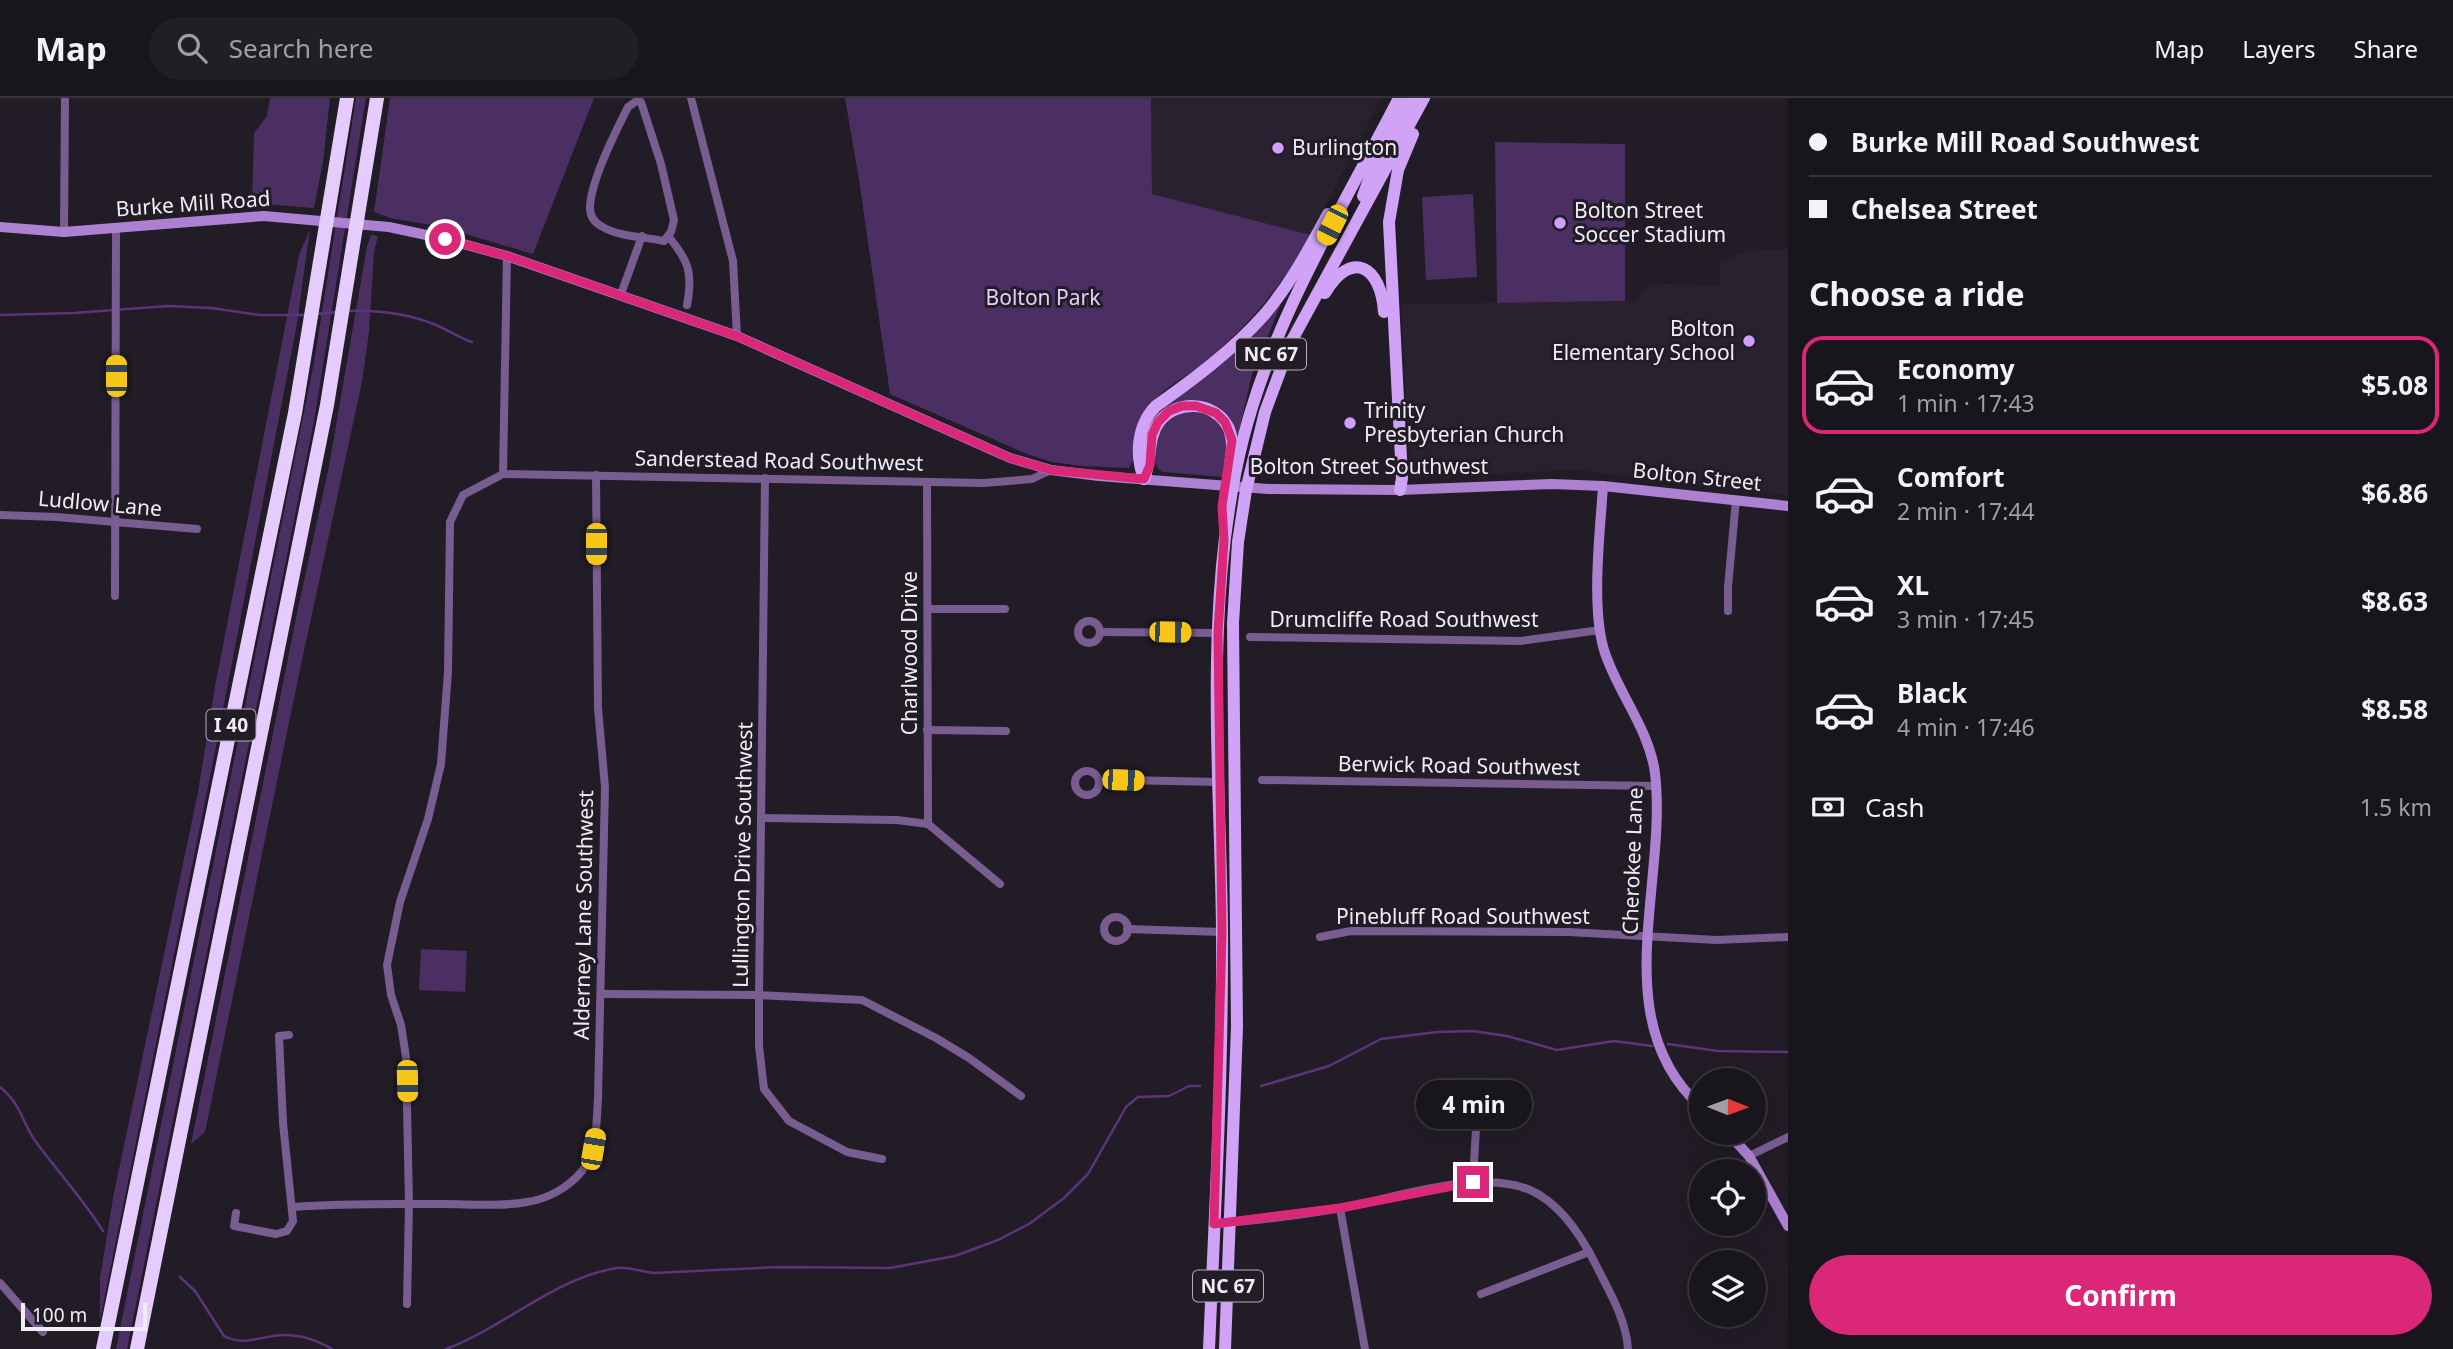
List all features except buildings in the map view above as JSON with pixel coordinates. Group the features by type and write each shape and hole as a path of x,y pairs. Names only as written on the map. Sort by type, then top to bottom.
{"highway":[{"name":"I 40","path":"103,1349 295,413 346,98"},
{"name":"I 40","path":"137,1349 327,405 377,98"}],"main road":[{"name":"NC 67","path":"1209,1349 1222,932 1218,633 1224,540 1241,448 1270,354 1286,315 1399,98"},
{"path":"1359,217 1371,174 1412,98"},
{"name":"NC 67","path":"1225,1349 1237,1027 1232,652 1238,542 1251,462 1291,342 1424,98"},
{"path":"1399,490 1402,478 1389,222 1398,170 1430,98"},
{"path":"1144,479 1138,464 1140,436 1147,416 1156,406 1228,352 1265,314 1305,257 1336,202 1354,181"},
{"path":"1291,342 1305,328 1326,291 1340,274 1359,268 1376,279 1383,300 1395,478 1399,490"},
{"path":"1144,479 1150,465 1152,435 1158,422 1169,411 1182,406 1196,406 1221,417 1232,440 1222,506 1224,540"}],"street":[{"path":"64,232 65,98"},
{"path":"691,98 733,261 737,336"},
{"path":"638,100 641,102 662,164 674,220 668,236 664,241 615,232 601,226 592,218 590,208 597,181 628,107 638,100"},
{"name":"Burke Mill Road","path":"0,227 64,232 233,217 297,218 389,227 507,256 737,336"},
{"path":"115,596 116,228"},
{"path":"621,294 642,236"},
{"path":"668,236 689,267 687,305"},
{"path":"407,1304 409,1204 406,1057 401,1025 391,995 387,965 400,902 427,822 441,764 448,672 450,522 463,495 503,474 507,256"},
{"name":"Bolton Street Southwest","path":"737,336 1010,458 1051,470 1268,489 1399,490 1552,484 1603,486"},
{"name":"Sanderstead Road Southwest","path":"503,474 979,483 1032,479 1051,470"},
{"name":"Alderney Lane Southwest","path":"293,1207 355,1203 527,1202 563,1188 583,1170 589,1160 596,1134 605,787 598,708 596,475"},
{"name":"Lullington Drive Southwest","path":"765,478 758,995 759,1046 764,1089 789,1121 847,1152 882,1159"},
{"name":"Charlwood Drive","path":"927,482 928,824"},
{"name":"Bolton Street","path":"1603,486 1788,506"},
{"name":"Cherokee Lane","path":"1603,486 1598,606 1600,630 1608,663 1648,746 1656,786 1647,987 1651,1021 1672,1074 1689,1097"},
{"path":"1728,611 1736,500"},
{"name":"Ludlow Lane","path":"0,515 197,529"},
{"path":"928,609 1005,609"},
{"name":"Drumcliffe Road Southwest","path":"1250,637 1521,641 1600,630"},
{"path":"1100,632 1218,633"},
{"path":"927,730 1006,731"},
{"name":"Berwick Road Southwest","path":"1262,780 1656,786"},
{"path":"1099,782 1219,782"},
{"path":"761,818 897,820 928,824 1000,884"},
{"path":"1127,929 1222,932"},
{"name":"Pinebluff Road Southwest","path":"1321,937 1351,931 1568,932 1717,940 1788,937"},
{"path":"601,994 758,995 862,1000 936,1038 1021,1096"},
{"path":"236,1213 234,1226 276,1234 287,1231 291,1226 293,1207 283,1124 279,1036 289,1035"},
{"path":"1473,1182 1477,1110"},
{"path":"1749,1156 1788,1137"},
{"path":"1739,1145 1749,1156 1788,1226"},
{"path":"1214,1224 1340,1208 1473,1182 1511,1184 1543,1197 1565,1218 1589,1252 1618,1309 1628,1349"},
{"path":"1340,1208 1365,1349"},
{"path":"1481,1294 1589,1252"},
{"path":"0,1283 43,1332"}],"shaded area":[{"path":"1151,98 1381,98 1311,235 1152,194"},
{"path":"1788,249 1788,496 1578,470 1410,478 1401,304 1636,301 1649,283 1719,286 1720,262 1744,252"}],"green space":[{"path":"270,98 330,98 323,162 314,208 252,203 254,133 267,116"},
{"path":"356,98 366,98 314,421 127,1349 116,1349 314,362"},
{"path":"390,98 594,98 533,254 442,227 390,218 374,212"},
{"name":"Bolton Park","path":"845,98 1151,98 1152,194 1311,235 1277,287 1239,331 1208,360 1169,387 1149,407 1129,468 1052,462 1027,454 890,394"},
{"name":"Bolton Street Soccer Stadium","path":"1495,142 1625,144 1625,301 1497,303"},
{"path":"1473,194 1477,277 1426,280 1422,197"},
{"path":"310,229 297,324 212,767 100,1320 100,1278 113,1198 198,792 216,681 299,255"},
{"path":"371,235 378,236 374,252 369,332 362,382 205,1132 191,1144 329,466"},
{"path":"1281,304 1252,374 1236,445 1221,412 1166,410 1162,405"},
{"path":"1192,410 1214,418 1224,430 1228,453 1224,477 1162,472 1157,467 1154,452 1160,428 1170,417"},
{"path":"421,949 467,951 465,992 419,990"}],"waterway":[{"path":"0,315 168,306 211,308 260,315 307,315"},
{"path":"348,311 404,315 436,325 472,342"},
{"path":"317,314 338,312"},
{"path":"1261,1086 1329,1066 1381,1039 1437,1032 1473,1031 1507,1036 1557,1050 1614,1041 1652,1046"},
{"path":"1668,1044 1718,1051 1788,1052"},
{"path":"446,1349 468,1340 572,1282 617,1268 654,1273 780,1267 890,1268 955,1256 998,1240 1029,1224 1064,1198 1088,1174 1126,1107 1138,1097 1169,1096 1189,1086 1200,1086"},
{"path":"0,1087 17,1107 36,1142 103,1231"},
{"path":"180,1277 195,1291 224,1336 247,1341 276,1335 297,1336 332,1349"}],"place":[{"name":"Burlington","path":"1278,148"},
{"name":"Bolton Street Soccer Stadium","path":"1560,223"},
{"name":"Bolton Elementary School","path":"1749,341"},
{"name":"Trinity Presbyterian Church","path":"1350,423"}],"route":[{"path":"445,239 507,256 737,336 1010,458 1051,470 1144,479 1150,465 1152,435 1158,422 1169,411 1188,405 1209,410 1221,417 1232,440 1222,506 1224,540 1218,633 1222,932 1214,1224 1340,1208 1473,1182"}]}
